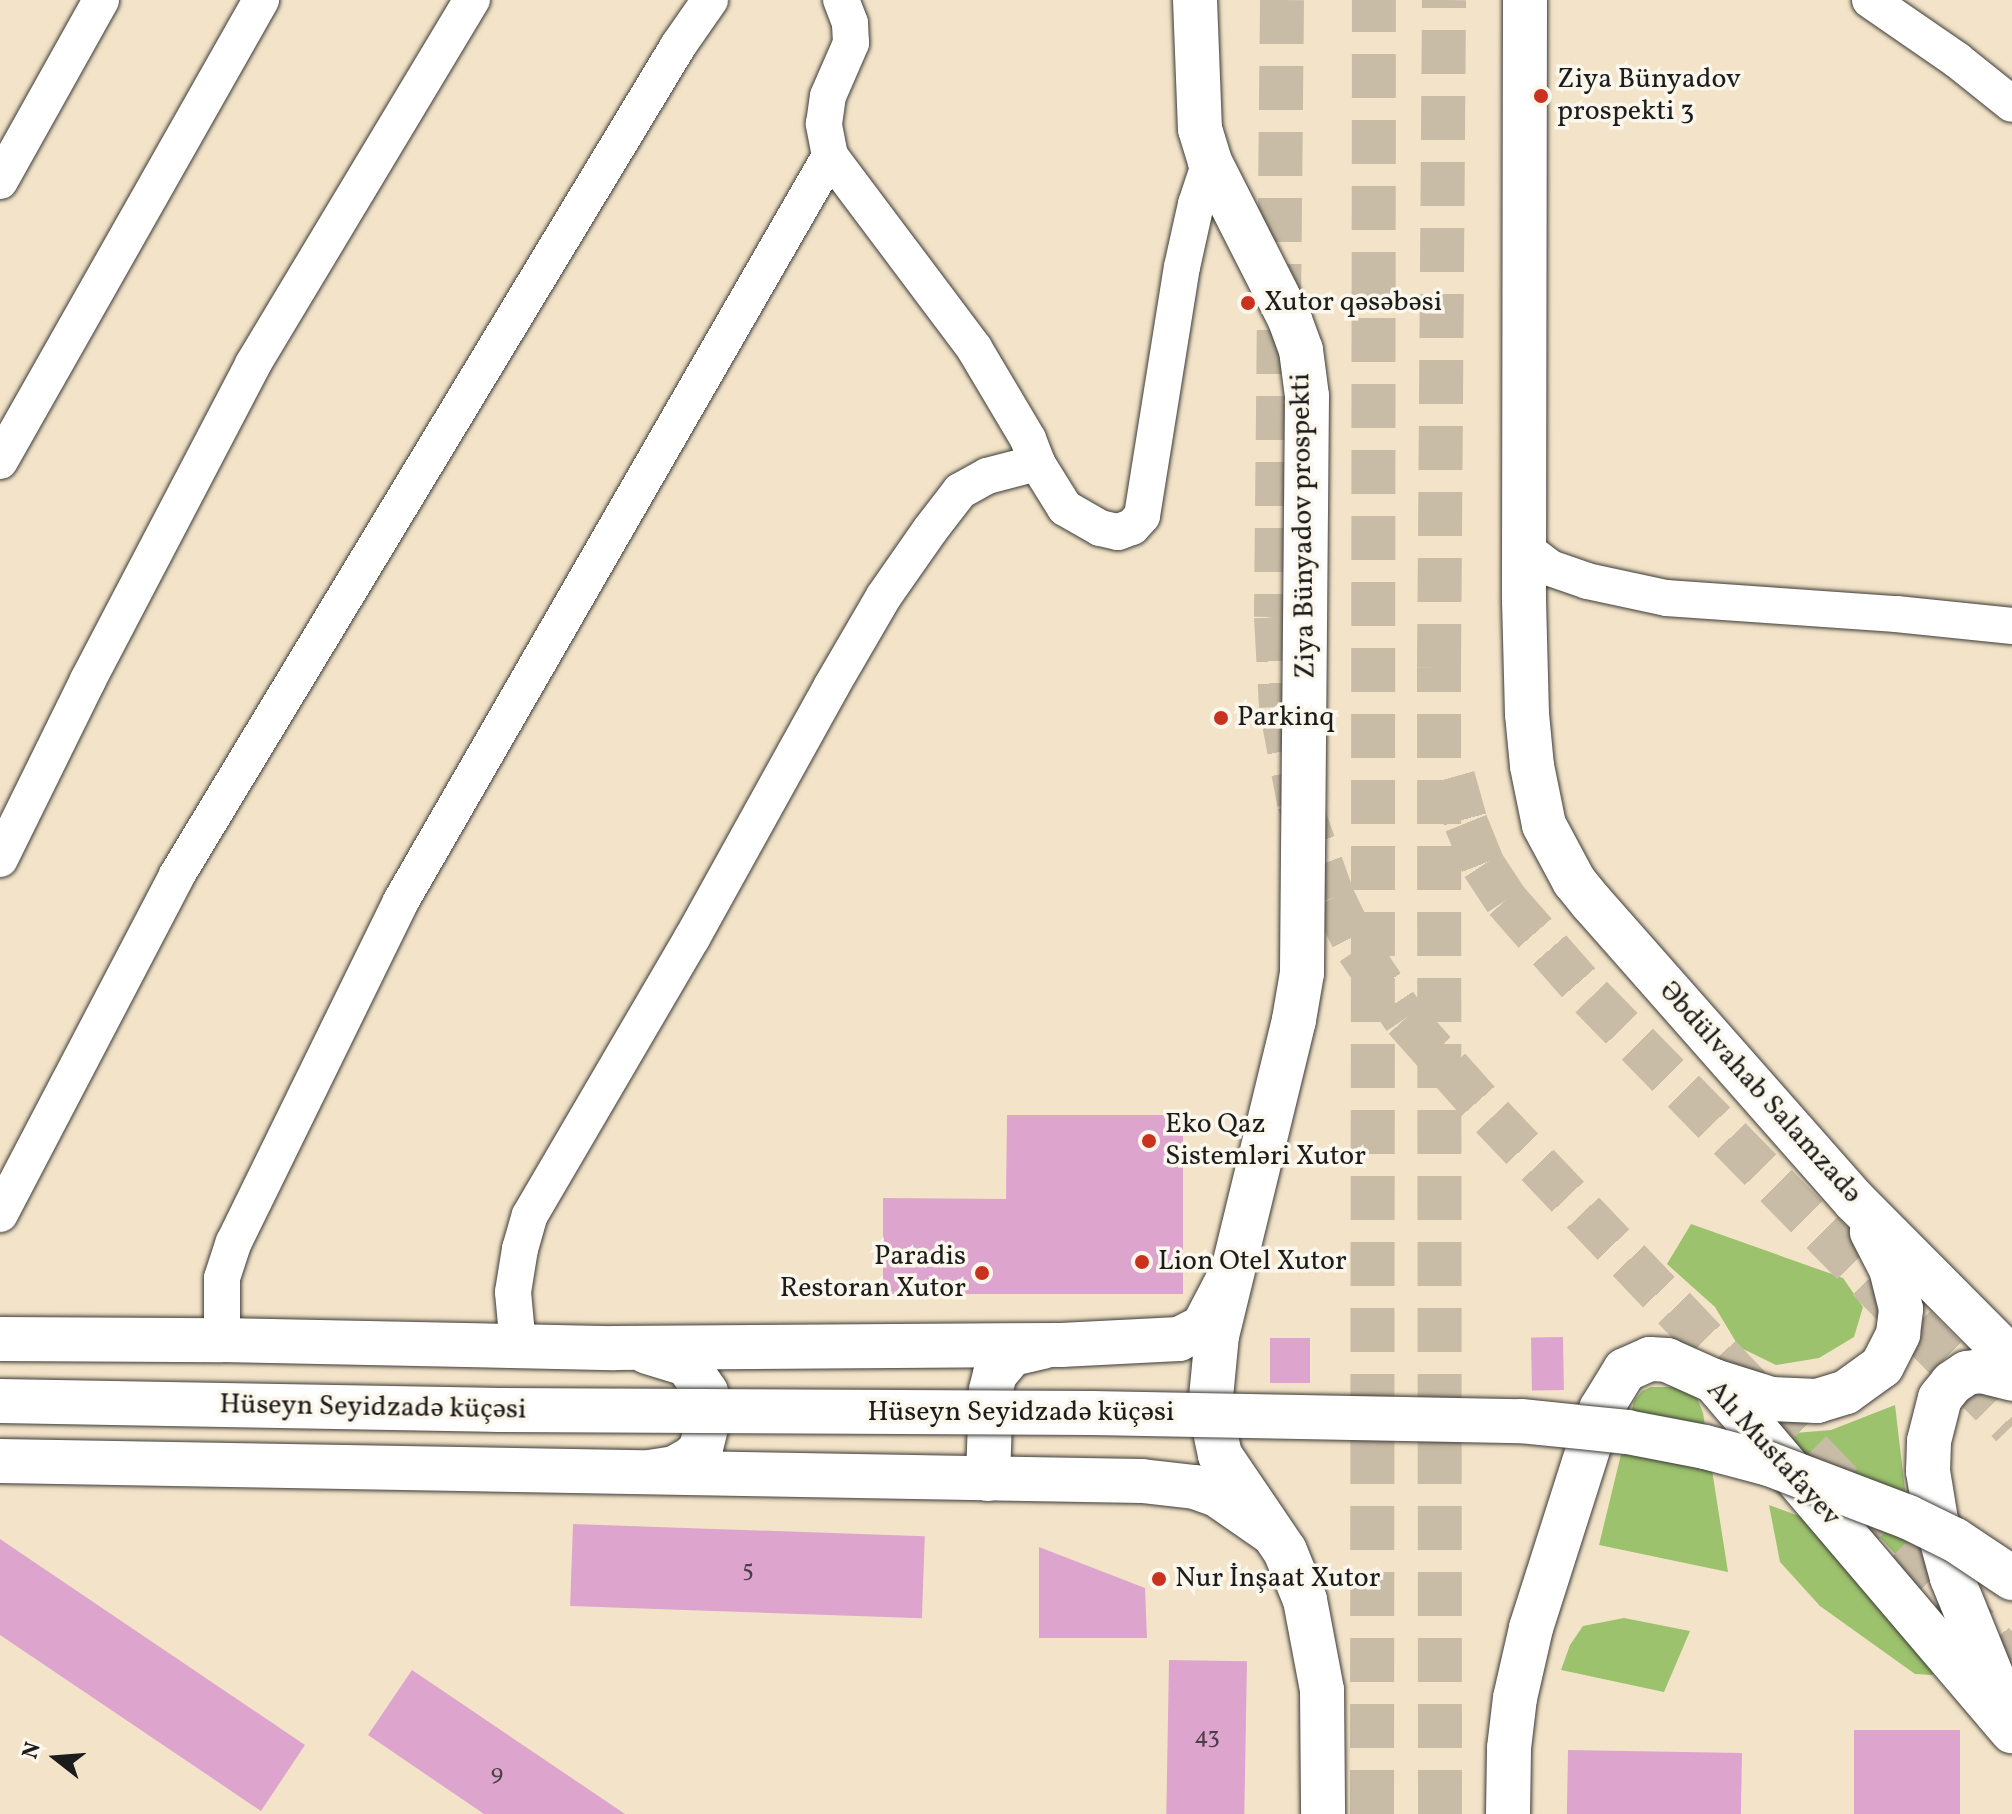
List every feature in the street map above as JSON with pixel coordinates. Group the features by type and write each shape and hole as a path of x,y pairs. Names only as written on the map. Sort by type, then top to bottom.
{"main road":[{"name":"Ziya Bünyadov prospekti","path":"1195,0 1195,87 1200,129 1210,162 1290,320 1303,365 1307,396 1302,973 1244,1235"},
{"path":"1525,0 1525,549"},
{"name":"Əbdülvahab Salamzadə","path":"1525,549 1527,714 1540,805 1556,852 1574,881 1855,1201 2012,1359"},
{"path":"1714,1381 1771,1399 1817,1401 1846,1392 1882,1366 1898,1334 1898,1290 1891,1269 1855,1201"},
{"path":"1,1335 614,1348 1061,1345 1179,1339 1203,1327 1220,1300 1244,1235"},
{"path":"1244,1235 1217,1335 1210,1408 1220,1455 1274,1534 1297,1576 1314,1638 1324,1724 1323,1814"},
{"path":"988,1479 991,1390 995,1374 1012,1354 1061,1345"},
{"path":"614,1348 653,1352 687,1364 706,1392 709,1416 701,1449 692,1458 675,1468 617,1475"},
{"name":"Alı Mustafayev","path":"1508,1814 1509,1748 1519,1672 1601,1409 1625,1370 1637,1362 1667,1360 1714,1381 2012,1728"},
{"path":"2012,1379 1981,1371 1967,1373 1952,1383 1940,1398 1932,1419 1928,1471 1936,1520 1952,1578 2012,1728"},
{"name":"Hüseyn Seyidzadə küçəsi","path":"0,1401 485,1410 1077,1413 1521,1421 1627,1432 1705,1447 1769,1464 1908,1517 1955,1540 2012,1578"},
{"path":"0,1461 617,1475 1142,1481 1195,1487 1240,1508 1274,1534"}],"street":[{"path":"0,181 101,0"},
{"path":"0,859 88,680 253,364 472,0"},
{"path":"0,1214 177,875 678,46 710,0"},
{"path":"841,0 850,23 851,43 828,96 824,124 830,156 974,348 1065,508 1100,528 1118,532 1132,527 1142,516 1182,267 1196,204 1210,162"},
{"path":"1870,0 1957,60 2012,104"},
{"path":"0,461 247,5"},
{"path":"222,1340 222,1278 234,1242 401,901 830,156"},
{"path":"518,1346 513,1292 520,1249 530,1215 692,938 838,674 884,596 960,491 987,476 1037,463"},
{"path":"1525,549 1550,568 1587,581 1666,598 1896,614 2012,626"}],"green space":[{"path":"1691,1224 1843,1278 1863,1307 1854,1337 1819,1358 1776,1365 1739,1347 1715,1307 1667,1264"},
{"path":"1651,1387 1673,1387 1696,1395 1703,1413 1728,1572 1599,1545 1634,1401 1642,1391"},
{"path":"1895,1405 1915,1575 1783,1434 1831,1430"},
{"path":"1769,1505 1804,1518 1938,1669 1932,1675 1915,1674 1820,1606 1780,1562"},
{"path":"1624,1618 1690,1631 1664,1692 1561,1670 1570,1645 1583,1626"}],"building":[{"path":"1007,1115 1183,1115 1183,1294 883,1294 883,1198 1006,1199"},
{"path":"1563,1337 1564,1390 1532,1391 1531,1338"},
{"path":"1270,1338 1310,1338 1310,1383 1270,1383"},
{"path":"573,1524 925,1536 922,1618 570,1606"},
{"path":"0,1539 305,1745 261,1811 0,1635"},
{"path":"1039,1547 1145,1588 1147,1638 1039,1638"},
{"path":"1169,1660 1247,1661 1244,1814 1166,1814"},
{"path":"412,1670 625,1814 484,1814 368,1735"},
{"path":"1854,1730 1960,1730 1960,1814 1854,1814"},
{"path":"1568,1750 1742,1753 1741,1814 1567,1814"}],"tunnel":[{"path":"1282,0 1276,617 1281,707 1299,802 1333,898 1358,949 1405,1019 1492,1117 2012,1663"},
{"path":"1372,1814 1374,0"},
{"path":"1440,1814 1439,668 1444,0"},
{"path":"1453,777 1466,823 1483,865 1506,900 1591,997 2012,1426"}],"place":[{"name":"Ziya Bünyadov prospekti 3","path":"1541,96"},
{"name":"Xutor qəsəbəsi","path":"1248,303"},
{"name":"Parkinq","path":"1221,718"},
{"name":"Eko Qaz Sistemləri Xutor","path":"1149,1141"},
{"name":"Lion Otel Xutor","path":"1142,1262"},
{"name":"Paradis Restoran Xutor","path":"982,1273"},
{"name":"Nur İnşaat Xutor","path":"1159,1579"}]}
